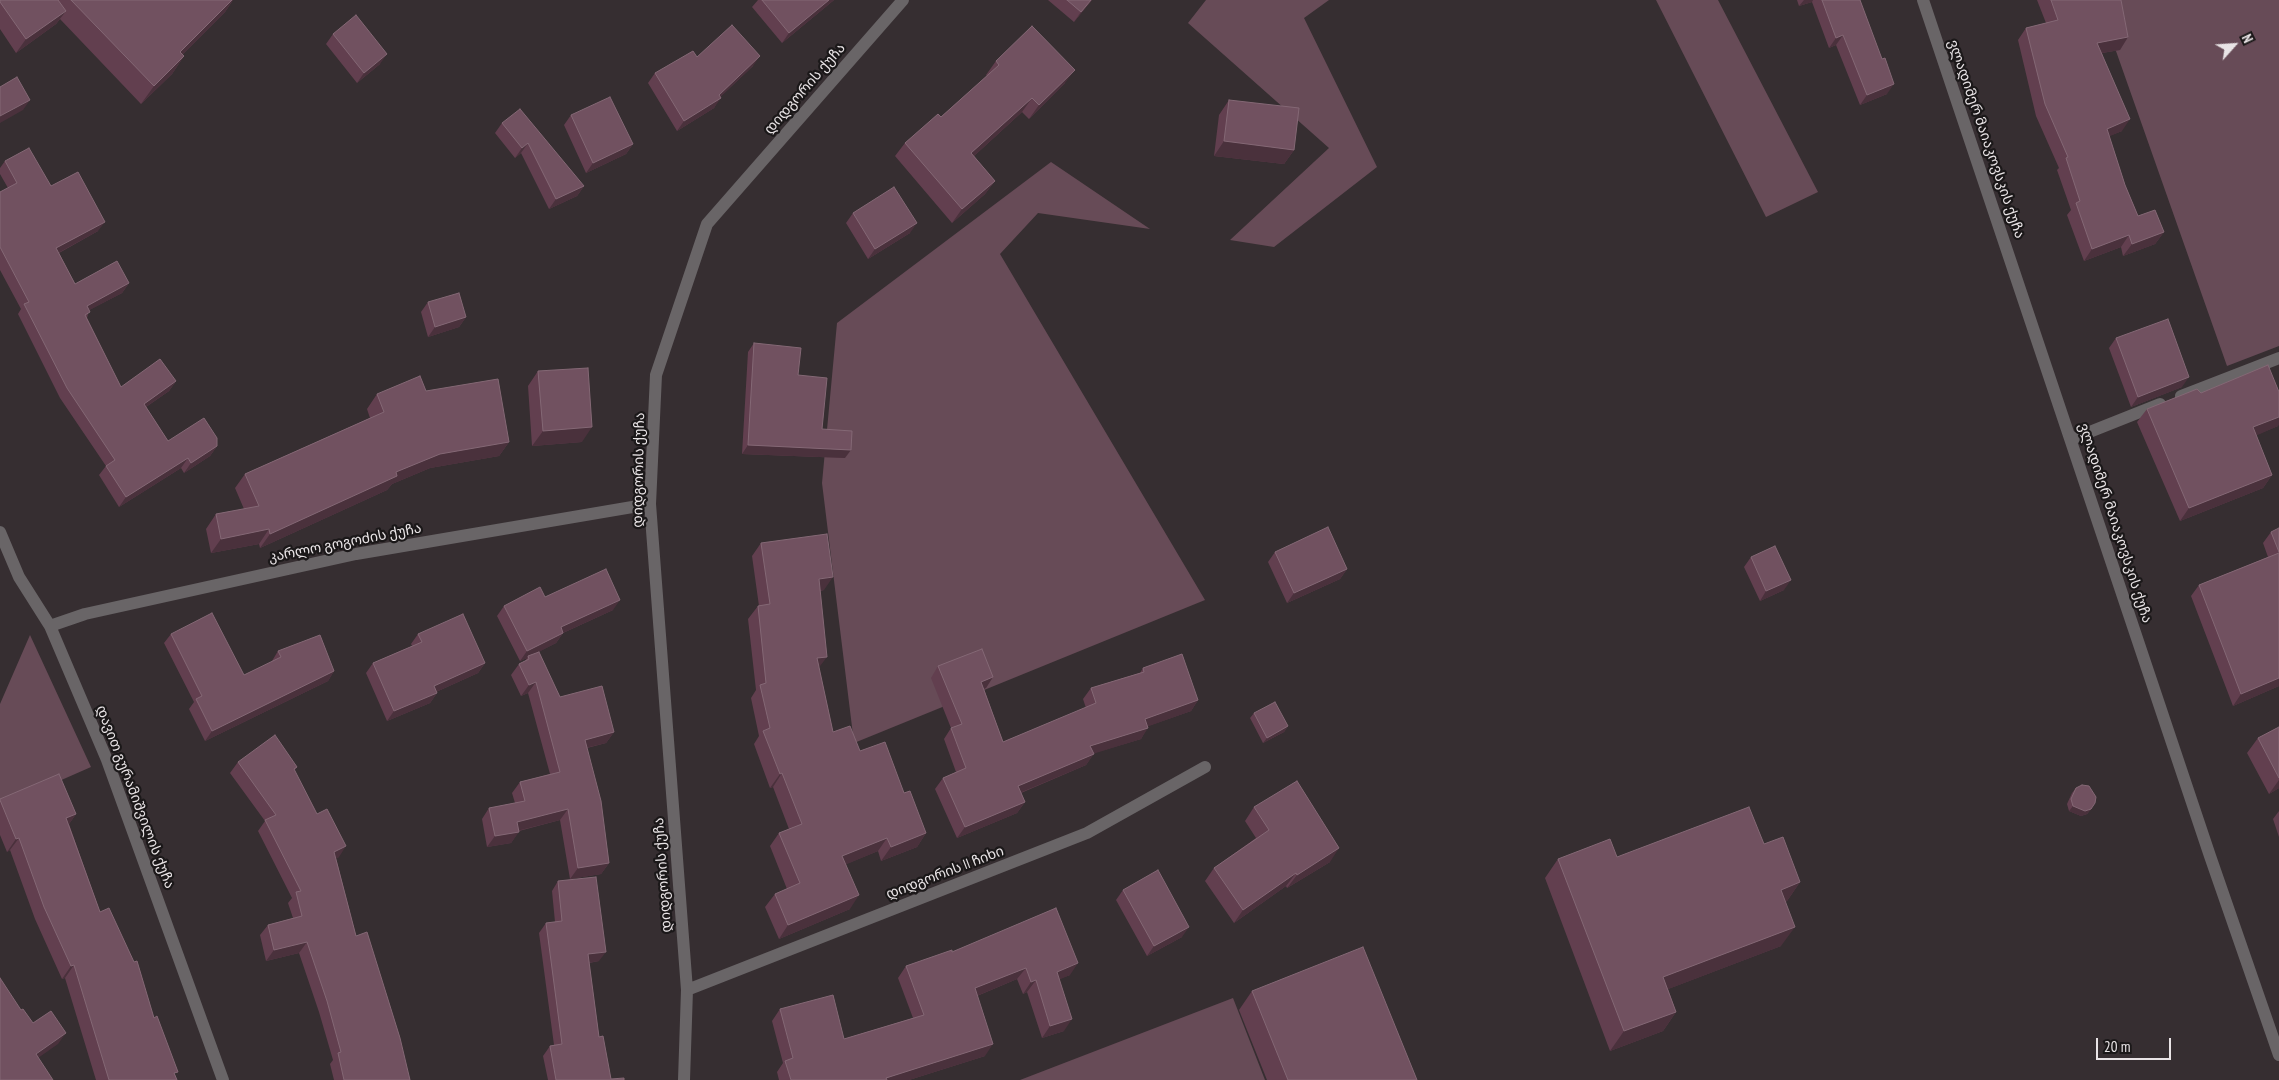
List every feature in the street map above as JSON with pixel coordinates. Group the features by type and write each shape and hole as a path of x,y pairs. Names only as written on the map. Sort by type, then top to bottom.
{"street":[{"name":"დიდგორის ქუჩა","path":"684,1080 687,990 650,504 656,375 707,224 902,0"},
{"name":"ვლადიმერ მაიაკოვსკის ქუჩა","path":"1923,0 2072,439 2210,856 2279,1055"},
{"path":"2072,439 2279,358"},
{"name":"კარლო გოგოძის ქუჩა","path":"50,626 85,614 356,554 650,504"},
{"name":"დავით გურამიშვილის ქუჩა","path":"0,532 19,577 50,626 107,760 223,1080"},
{"name":"დიდგორის II ჩიხი","path":"687,990 1087,833 1206,767"}],"shaded area":[{"path":"1206,0 1329,0 1304,18 1377,167 1274,247 1230,240 1329,148 1188,23"},
{"path":"1656,0 1718,0 1818,192 1766,217"},
{"path":"2098,0 2279,0 2279,346 2227,366"},
{"path":"1051,162 1150,229 1038,213 1000,254 1205,600 854,743 822,483 837,323"},
{"path":"30,635 91,767 0,807 0,704"},
{"path":"1233,998 1265,1080 1020,1080"}],"building":[{"path":"0,0 58,0 66,11 26,39"},
{"path":"71,0 232,0 180,52 184,56 154,86"},
{"path":"762,0 829,0 789,33"},
{"path":"1067,0 1091,0 1081,12"},
{"path":"1822,0 1860,0 1882,59 1885,58 1894,84 1867,95 1843,35 1836,38"},
{"path":"2051,0 2121,0 2128,37 2097,43 2130,119 2107,129 2125,185 2138,216 2155,210 2164,232 2132,244 2129,235 2092,249 2076,203 2080,201 2066,158 2068,157 2045,104 2026,28 2058,20"},
{"path":"356,15 387,54 364,73 333,34"},
{"path":"732,25 760,56 719,95 721,98 684,121 655,73 693,51 697,57"},
{"path":"1032,26 1075,70 1039,105 1032,98 971,153 995,181 962,209 905,143 938,114 941,117 999,65 996,61"},
{"path":"17,77 30,100 0,116 0,87"},
{"path":"610,97 633,144 593,163 571,115"},
{"path":"1229,100 1299,108 1294,150 1224,141"},
{"path":"520,109 584,186 556,199 528,143 522,148 502,123"},
{"path":"29,148 51,186 78,172 105,222 56,248 75,284 117,261 129,283 87,306 90,312 85,315 121,387 160,359 176,381 144,404 168,441 204,418 217,438 217,446 191,463 188,458 126,497 106,466 115,460 67,388 24,304 29,302 0,247 0,192 17,183 5,161"},
{"path":"894,187 917,223 875,249 853,213"},
{"path":"459,293 466,317 435,327 428,302"},
{"path":"2168,319 2189,377 2138,397 2116,338"},
{"path":"754,343 801,348 798,375 827,378 822,429 852,431 851,450 748,445"},
{"path":"2268,365 2279,392 2279,417 2253,427 2272,475 2189,508 2147,409 2197,389 2201,393"},
{"path":"588,368 592,427 543,431 538,371"},
{"path":"420,376 426,391 498,379 509,442 440,454 396,472 397,476 270,534 269,529 221,539 216,514 259,506 245,474 384,412 377,394"},
{"path":"1328,527 1347,569 1294,593 1275,552"},
{"path":"2279,528 2279,552 2271,532"},
{"path":"827,534 833,577 819,579 827,657 817,658 833,732 850,726 860,751 885,742 904,793 910,791 926,833 891,847 887,838 842,856 859,895 788,925 775,894 800,883 779,833 802,824 763,731 770,728 760,685 766,683 758,606 770,604 761,543"},
{"path":"1775,546 1791,580 1766,591 1751,557"},
{"path":"2279,553 2279,678 2241,694 2199,585"},
{"path":"606,569 620,600 561,627 563,633 527,651 504,606 540,587 545,597"},
{"path":"212,613 244,675 281,657 278,651 320,635 334,671 212,731 196,699 202,696 171,634"},
{"path":"463,614 485,663 434,686 437,693 394,711 373,663 422,642 418,634"},
{"path":"982,649 993,677 981,682 1003,742 1096,703 1091,688 1144,672 1143,668 1182,654 1198,700 1145,719 1148,728 1090,746 1094,754 1018,786 1025,802 965,827 943,778 966,768 951,728 962,724 938,666"},
{"path":"539,652 560,697 602,686 614,732 585,740 601,801 609,863 578,868 568,809 517,822 519,832 495,836 489,808 525,801 520,782 560,772 536,682 529,685 519,664 529,659 528,656"},
{"path":"1275,702 1288,726 1267,738 1254,713"},
{"path":"2279,727 2279,778 2258,738"},
{"path":"275,735 297,767 294,769 317,814 327,809 346,846 334,852 356,936 367,932 400,1038 410,1080 344,1080 338,1053 341,1052 327,1001 307,942 274,950 268,925 302,916 296,892 301,891 265,820 276,815 238,762"},
{"path":"59,774 76,814 66,818 100,912 109,908 134,962 137,961 154,1018 157,1016 178,1072 174,1073 177,1080 109,1080 74,965 71,966 44,907 19,838 16,839 0,800"},
{"path":"1297,781 1339,848 1297,875 1296,873 1243,910 1214,868 1269,830 1254,807"},
{"path":"2082,785 2089,786 2096,797 2091,809 2085,811 2073,806 2071,799 2076,788"},
{"path":"1749,807 1764,844 1783,837 1800,882 1781,890 1795,927 1663,977 1676,1012 1624,1031 1558,859 1610,839 1617,857"},
{"path":"1158,870 1189,927 1154,946 1123,890"},
{"path":"596,877 606,952 588,954 599,1037 603,1036 611,1079 624,1078 624,1080 556,1080 550,1046 562,1044 546,923 562,921 558,881"},
{"path":"1056,908 1078,963 1057,972 1072,1019 1050,1026 1036,980 1031,982 1026,968 975,988 993,1044 886,1078 887,1080 791,1080 785,1061 793,1058 780,1009 833,995 844,1039 924,1015 906,966 952,950 952,952"},
{"path":"1363,947 1417,1080 1288,1080 1252,991"},
{"path":"0,978 21,1010 23,1009 33,1023 51,1011 66,1033 36,1054 53,1080 0,1080"}]}
